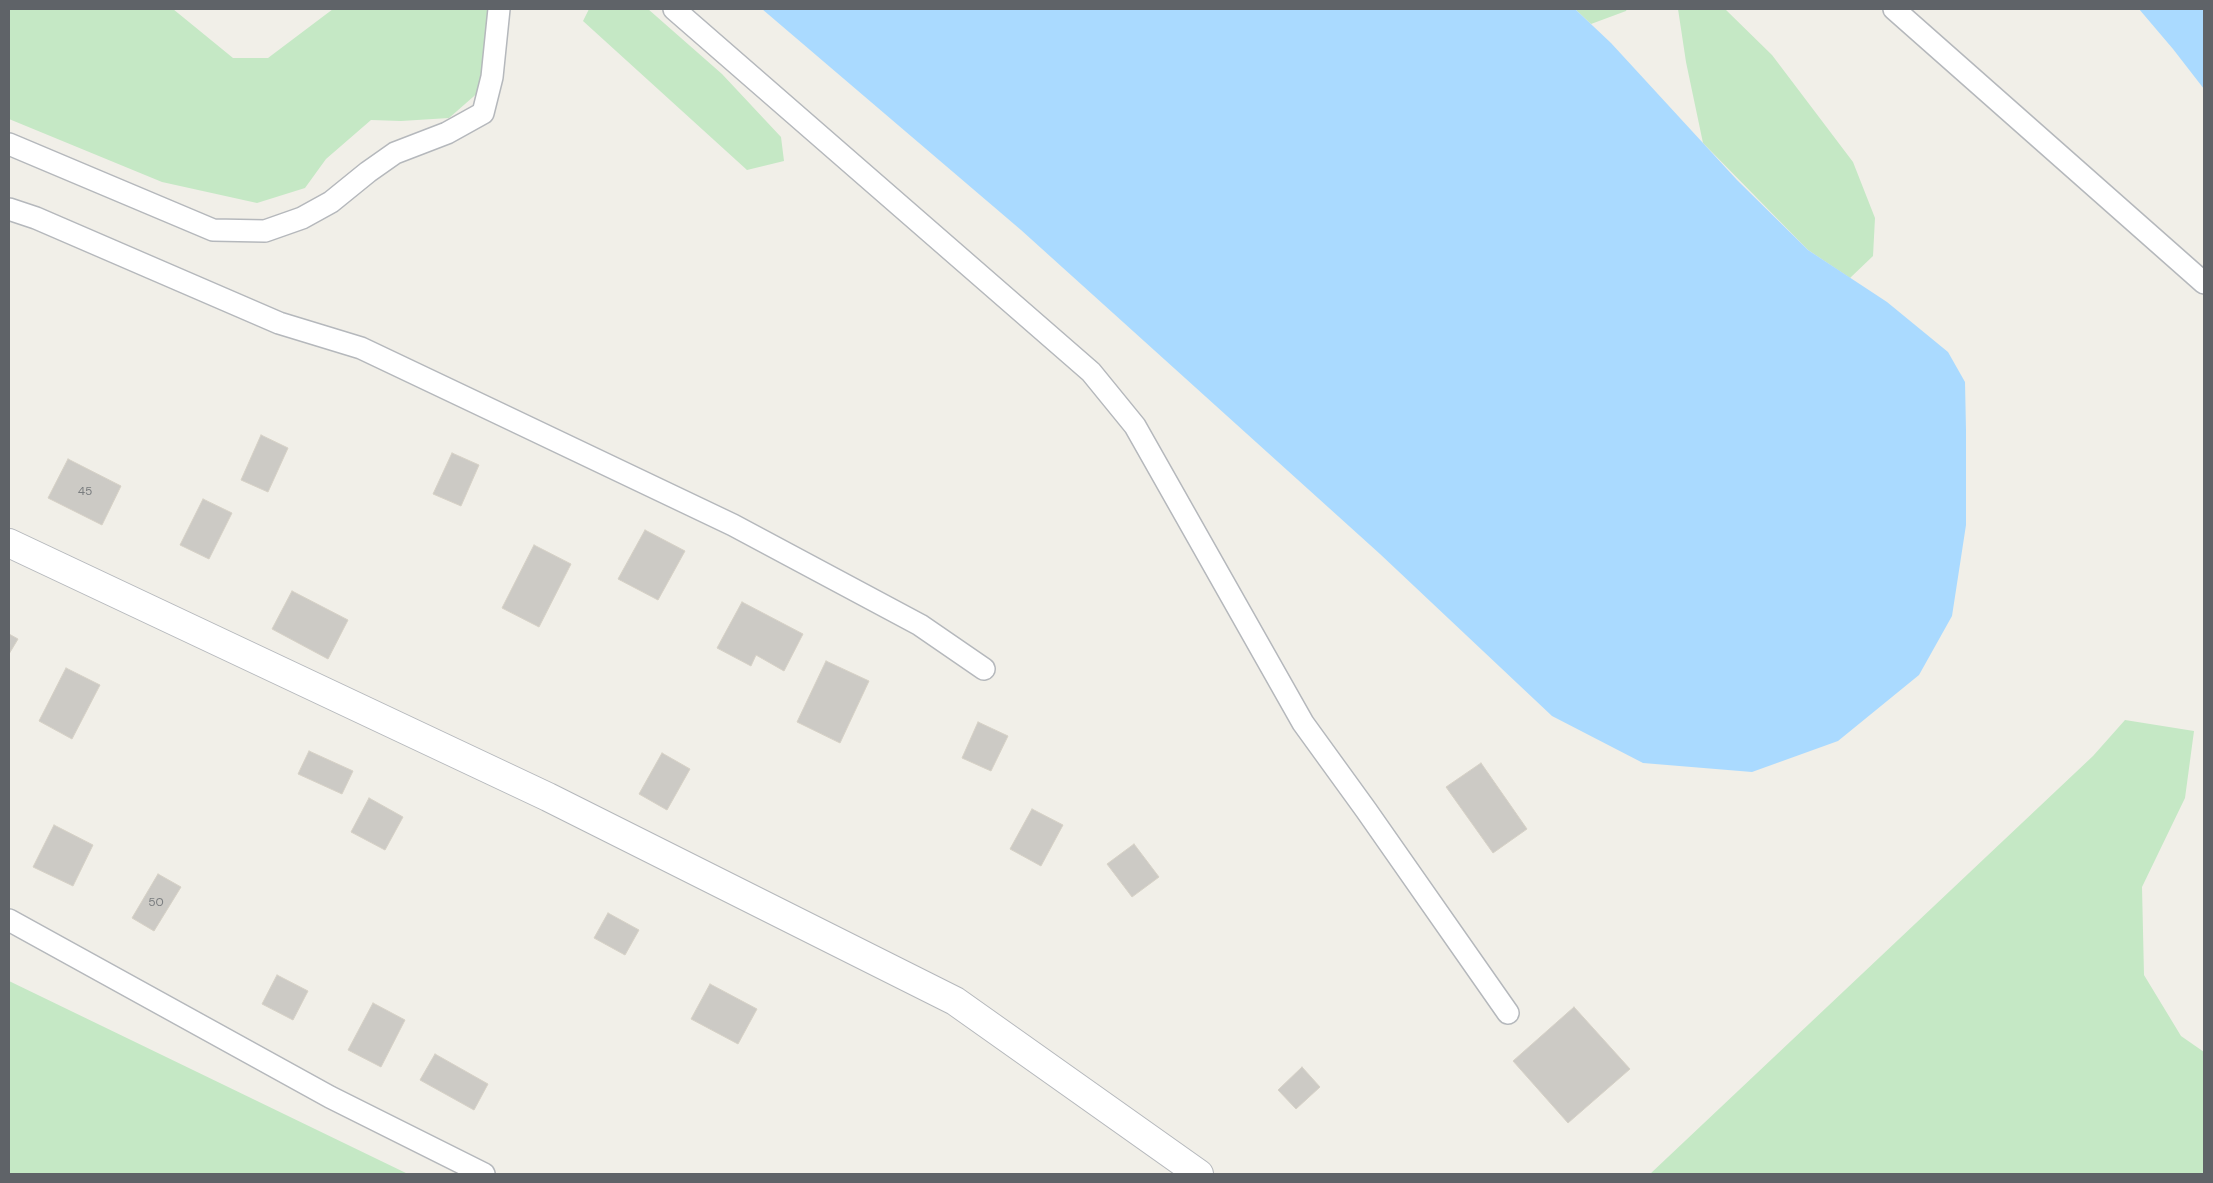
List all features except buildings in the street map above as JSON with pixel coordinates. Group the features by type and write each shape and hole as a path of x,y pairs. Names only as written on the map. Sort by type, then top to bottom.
{"street":[{"path":"9,544 548,797 955,1001 1199,1174"}],"lane":[{"path":"9,144 213,230 265,231 302,218 331,202 395,153 447,133 483,113 492,77 498,9"},
{"path":"674,9 1098,380 1135,426 1302,723 1366,810 1508,1013"},
{"path":"1894,9 2204,283"},
{"path":"9,209 36,218 279,323 361,348 733,525 920,625 984,669"},
{"path":"9,920 330,1097 484,1174"}],"green space":[{"path":"9,9 173,9 233,58 268,58 333,9 487,9 488,26 481,90 449,118 401,121 371,120 326,159 305,188 257,203 162,182 9,119"},
{"path":"589,9 648,9 722,74 781,137 784,161 747,170 583,21"},
{"path":"1575,9 1627,9 1591,24"},
{"path":"1678,9 1725,9 1772,55 1853,162 1875,218 1873,256 1850,278 1808,250 1703,143 1686,62"},
{"path":"2125,720 2194,731 2185,798 2142,887 2144,975 2181,1036 2204,1052 2204,1174 1650,1174 2093,756"},
{"path":"9,981 408,1174 9,1174"}],"water":[{"path":"762,9 1575,9 1611,43 1737,180 1808,250 1887,302 1948,352 1965,382 1966,430 1966,525 1952,616 1919,675 1838,741 1752,772 1643,763 1552,716 1380,554 1021,230"},
{"path":"2139,9 2204,9 2204,89 2173,49"}]}
